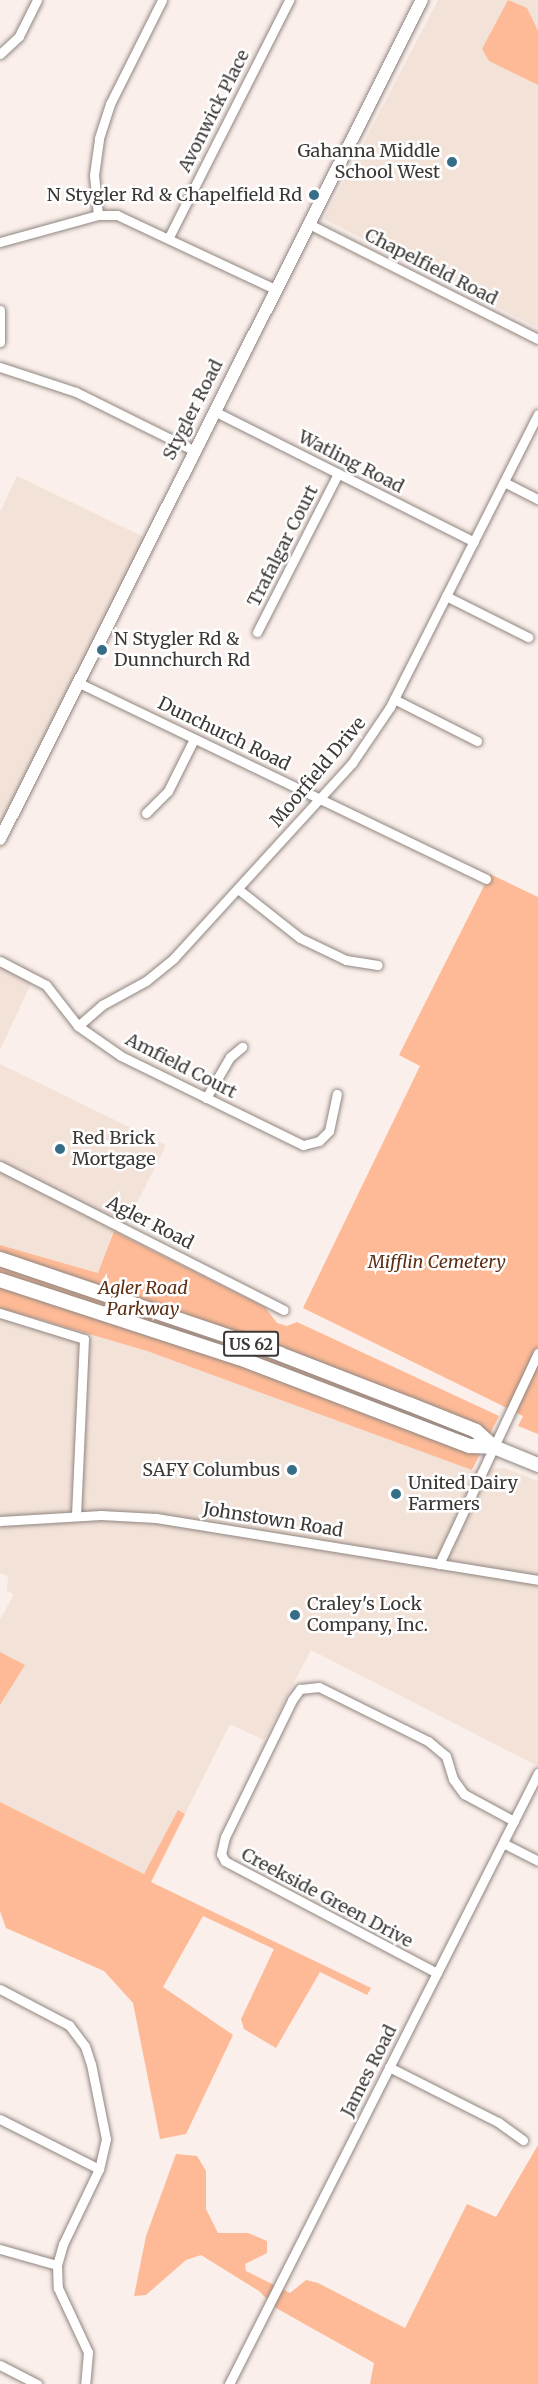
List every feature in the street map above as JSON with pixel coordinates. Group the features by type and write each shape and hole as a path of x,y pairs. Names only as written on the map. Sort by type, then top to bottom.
{"highway":[{"name":"US 62","path":"0,1259 290,1358 476,1431 494,1447 538,1465"},
{"name":"US 62","path":"0,1280 239,1358 470,1446 494,1447"}],"main road":[{"name":"Stygler Road","path":"0,839 193,450 422,0"}],"street":[{"path":"0,54 19,36 37,0"},
{"path":"98,215 94,175 99,138 110,104 162,0"},
{"name":"Avonwick Place","path":"170,237 289,0"},
{"path":"0,242 98,215 117,216 170,237 275,289"},
{"name":"Chapelfield Road","path":"309,224 538,339"},
{"path":"0,310 0,342"},
{"path":"0,367 76,392 193,450"},
{"name":"Watling Road","path":"214,411 474,542"},
{"name":"Moorfield Drive","path":"78,1026 102,1005 146,981 174,958 352,763 394,699 538,414"},
{"name":"Trafalgar Court","path":"257,632 338,474"},
{"path":"504,482 538,499"},
{"path":"446,596 528,637"},
{"name":"Dunchurch Road","path":"77,682 486,879"},
{"path":"394,699 477,741"},
{"path":"146,813 164,797 194,738"},
{"path":"238,889 300,938 346,960 378,964"},
{"name":"Amfield Court","path":"0,961 46,986 78,1026 121,1056 303,1145 319,1141 329,1131 337,1094"},
{"path":"206,1098 230,1057 242,1047"},
{"name":"Agler Road","path":"0,1166 285,1310"},
{"path":"0,1313 84,1340 76,1516"},
{"path":"440,1564 538,1353"},
{"name":"Johnstown Road","path":"0,1521 76,1516 166,1519 538,1580"},
{"name":"Creekside Green Drive","path":"437,1973 225,1861 221,1854 225,1837 292,1700 300,1689 319,1687 428,1741 446,1756 453,1779 464,1794 514,1821"},
{"name":"James Road","path":"229,2384 538,1773"},
{"path":"503,1843 538,1861"},
{"path":"0,1989 57,2017 85,2046 106,2139 99,2169 63,2244 57,2265 58,2288 88,2352 85,2384"},
{"path":"389,2067 498,2122 523,2140"},
{"path":"0,2120 99,2169"},
{"path":"0,2249 57,2265"},
{"path":"0,2365 37,2384"}],"shaded area":[{"path":"438,0 538,0 538,328 324,219"},
{"path":"17,476 152,541 0,851 0,512"},
{"path":"0,956 36,973 0,1050"},
{"path":"0,1064 166,1145 122,1233 113,1231 99,1273 0,1245"},
{"path":"0,1308 147,1351 472,1470 505,1468 538,1481 538,1766 311,1650 264,1740 230,1724 185,1814 178,1811 144,1874 0,1802 0,1705 24,1665 0,1652 0,1620 14,1594 7,1591 8,1576 0,1573"}],"green space":[{"path":"508,0 527,8 538,31 538,85 489,61 482,49"},
{"name":"Mifflin Cemetery","path":"490,874 538,897 538,1434 518,1426 523,1416 303,1308 420,1066 399,1055"},
{"name":"Agler Road Parkway","path":"114,1231 265,1307 277,1323 287,1326 297,1322 499,1416 472,1470 147,1351 0,1308 0,1245 98,1273"},
{"path":"0,1652 25,1665 0,1705"},
{"path":"0,1802 144,1874 178,1810 185,1814 151,1882 371,1988 367,1995 320,1972 276,2048 244,2029 241,2019 274,1949 203,1916 163,1987 233,2035 186,2134 160,2139 133,2003 104,1971 6,1928 0,1911"},
{"path":"538,2145 538,2384 370,2384 374,2363 276,2308 259,2291 201,2255 186,2260 146,2295 134,2296 146,2236 176,2154 197,2156 206,2171 206,2209 218,2233 248,2233 267,2241 267,2253 245,2264 246,2271 290,2293 306,2280 318,2283 405,2328 467,2204 496,2217"}],"place":[{"name":"Gahanna Middle School West","path":"452,162"},
{"name":"N Stygler Rd & Chapelfield Rd","path":"314,195"},
{"name":"N Stygler Rd & Dunnchurch Rd","path":"102,650"},
{"name":"Red Brick Mortgage","path":"60,1149"},
{"name":"SAFY Columbus","path":"292,1470"},
{"name":"United Dairy Farmers","path":"396,1494"},
{"name":"Craley's Lock Company, Inc.","path":"295,1615"}]}
